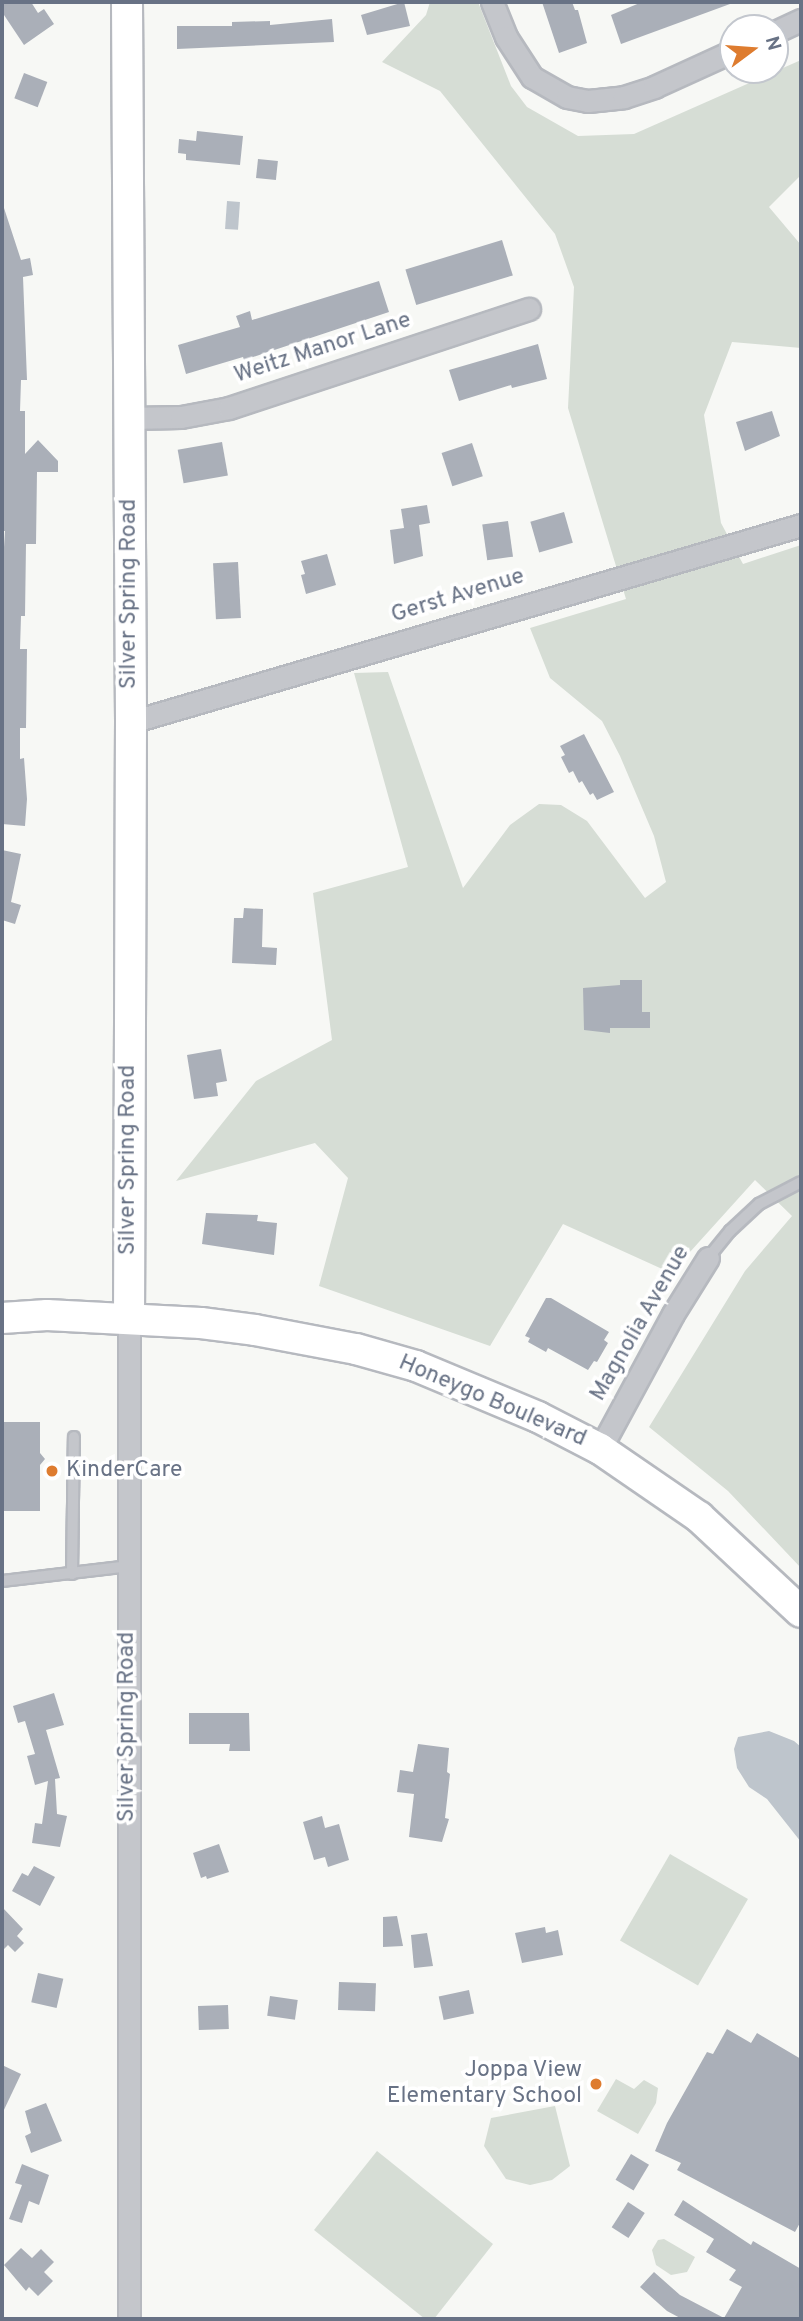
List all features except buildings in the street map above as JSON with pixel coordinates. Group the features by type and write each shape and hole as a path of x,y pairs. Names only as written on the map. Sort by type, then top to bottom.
{"main road":[{"name":"Silver Spring Road","path":"127,2 131,722 129,1318"},
{"name":"Honeygo Boulevard","path":"2,1318 47,1315 129,1318 255,1329 416,1366 538,1417 600,1449 699,1517 801,1612"}],"street":[{"path":"492,2 506,37 532,77 567,97 588,101 624,97 654,87 719,57"},
{"name":"Weitz Manor Lane","path":"129,418 181,417 229,408 529,309"},
{"name":"Gerst Avenue","path":"131,722 801,525"},
{"name":"Magnolia Avenue","path":"600,1449 673,1314 708,1258"},
{"name":"Silver Spring Road","path":"129,1318 129,2319"}],"lane":[{"name":"Magnolia Avenue","path":"708,1258 730,1231 759,1204 801,1182"},
{"path":"72,1574 74,1437"},
{"path":"2,1581 129,1566"}],"shaded area":[{"path":"430,2 478,2 511,86 527,107 578,136 634,134 747,84 789,84 789,65 801,60 801,175 769,207 801,245 801,348 732,342 704,415 721,523 743,564 801,545 801,1568 728,1491 649,1427 745,1271 792,1216 755,1180 671,1273 563,1224 490,1346 319,1286 348,1178 315,1143 176,1181 256,1081 332,1040 313,893 408,867 354,673 388,672 463,888 510,825 539,804 561,805 587,821 645,898 666,882 654,836 602,721 550,678 530,628 626,599 568,408 574,287 555,234 440,91 382,62 426,15"},
{"path":"227,201 240,202 238,230 225,229"},
{"path":"769,1731 794,1741 801,1747 801,1842 767,1799 749,1787 737,1768 734,1749 738,1737"},
{"path":"670,1854 748,1899 698,1986 620,1941"},
{"path":"616,2079 634,2089 644,2080 658,2088 656,2103 638,2134 597,2111"},
{"path":"555,2106 570,2166 552,2180 530,2185 506,2179 484,2146 491,2118"},
{"path":"377,2151 493,2244 434,2319 425,2319 314,2230"},
{"path":"664,2239 695,2257 687,2272 671,2275 656,2265 652,2250 658,2240"}],"place":[{"name":"KinderCare","path":"52,1471"},
{"name":"Joppa View Elementary School","path":"596,2084"}]}
